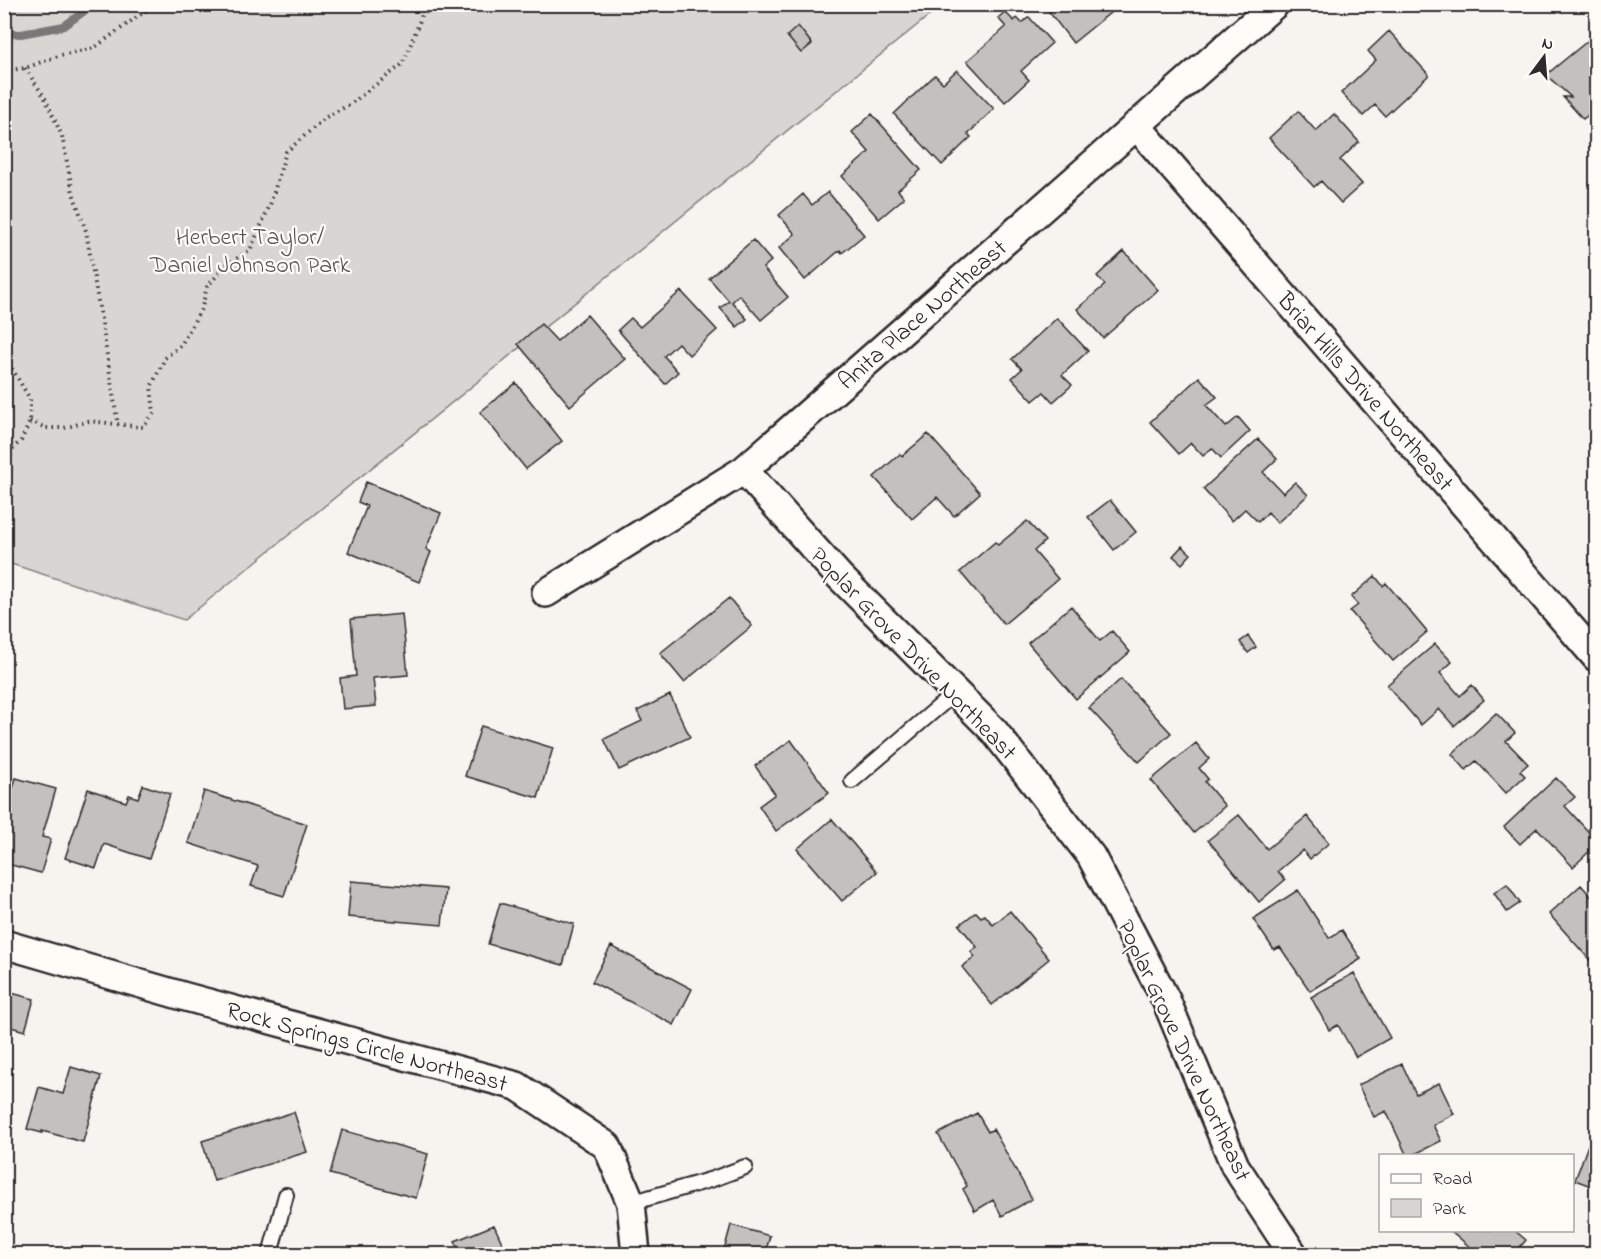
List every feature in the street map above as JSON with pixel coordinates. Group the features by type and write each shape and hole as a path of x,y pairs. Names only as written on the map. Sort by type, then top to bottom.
{"street":[{"name":"Anita Place Northeast","path":"546,593 744,470 1275,4"},
{"name":"Briar Hills Drive Northeast","path":"1136,125 1596,657"},
{"name":"Poplar Grove Drive Northeast","path":"744,470 839,576 994,731 1091,856 1166,1000 1235,1166 1293,1254"},
{"name":"Rock Springs Circle Northeast","path":"4,944 186,997 517,1086 607,1146 631,1203 636,1254"}],"lane":[{"path":"852,781 956,692"},
{"path":"631,1203 713,1179 745,1167"},
{"path":"270,1254 286,1195"}],"path":[{"path":"4,71 25,68 61,55 94,48 154,4"},
{"path":"30,421 46,428 64,428 89,421 143,427 154,413 151,387 165,358 181,345 202,307 207,287 225,266 250,250 270,205 286,152 326,117 349,105 403,64 422,15 439,4"},
{"path":"25,68 45,98 62,136 73,193 86,231 118,425"},
{"path":"4,360 8,362 30,399 30,421 21,441 13,448 4,471"}],"green space":[{"name":"Herbert Taylor/ Daniel Johnson Park","path":"5,5 942,5 184,620 5,562"}],"building":[{"path":"1043,4 1121,4 1073,43"},
{"path":"1005,12 1014,21 1017,18 1022,23 1029,17 1052,43 1021,71 1029,80 1005,102 967,61 1006,27 998,18"},
{"path":"798,26 812,44 801,53 787,36"},
{"path":"1389,31 1429,75 1385,116 1375,105 1363,116 1341,93 1376,60 1368,51"},
{"path":"1596,34 1596,109 1583,119 1563,97 1571,97 1546,75"},
{"path":"957,70 994,109 968,134 971,137 942,165 894,114 935,75 943,83"},
{"path":"1298,111 1316,131 1334,114 1359,142 1340,160 1362,184 1341,203 1321,181 1314,187 1269,138"},
{"path":"872,114 921,170 898,190 904,198 879,219 842,176 869,152 852,132"},
{"path":"828,192 864,235 842,253 840,250 805,280 779,248 795,234 779,215 803,194 812,205"},
{"path":"753,240 771,261 763,268 788,297 761,320 739,295 732,302 747,319 737,327 720,308 729,301 709,278"},
{"path":"1124,251 1158,290 1103,338 1077,309 1105,285 1097,276"},
{"path":"681,291 717,330 689,355 678,343 664,356 678,372 665,384 618,330 631,318 640,327"},
{"path":"587,315 625,359 570,406 518,344 541,324 557,341"},
{"path":"1057,318 1088,351 1062,375 1072,385 1053,402 1044,392 1033,401 1012,378 1022,369 1012,359"},
{"path":"1199,377 1217,397 1206,405 1226,427 1238,417 1250,431 1221,458 1212,448 1203,456 1191,443 1179,454 1150,422"},
{"path":"516,383 562,441 526,469 480,412"},
{"path":"928,434 980,493 954,516 937,497 912,519 874,477"},
{"path":"1258,439 1277,459 1263,472 1283,493 1295,482 1308,495 1277,523 1268,512 1258,522 1245,509 1232,521 1203,489"},
{"path":"366,482 441,513 426,549 431,552 419,582 348,552 367,506 358,502"},
{"path":"1110,500 1136,532 1114,550 1088,517"},
{"path":"1027,521 1045,541 1034,551 1058,579 1004,624 960,572 995,542 998,545"},
{"path":"1182,546 1191,554 1182,564 1173,556"},
{"path":"1375,576 1383,586 1386,583 1427,632 1393,661 1350,611 1358,605 1351,597"},
{"path":"729,598 752,626 684,682 660,653"},
{"path":"1071,606 1100,641 1112,631 1130,652 1076,699 1028,643"},
{"path":"402,614 408,675 373,678 376,706 343,709 340,678 356,676 351,619"},
{"path":"1248,636 1256,647 1248,653 1240,642"},
{"path":"1435,644 1452,662 1440,673 1460,696 1472,685 1484,700 1454,726 1439,709 1421,725 1387,685"},
{"path":"1121,679 1171,733 1139,762 1089,708"},
{"path":"670,695 690,737 619,770 604,739 642,721 637,711"},
{"path":"1496,713 1515,733 1506,741 1528,764 1520,771 1525,776 1506,793 1476,761 1466,770 1452,754"},
{"path":"481,726 553,748 538,798 465,776"},
{"path":"791,740 829,793 776,831 759,806 775,794 755,766"},
{"path":"1196,743 1209,759 1199,768 1208,779 1205,782 1225,806 1194,833 1151,780"},
{"path":"16,778 56,789 42,837 51,839 41,873 4,863 4,785 13,788"},
{"path":"1556,778 1575,797 1565,806 1596,840 1596,845 1573,867 1537,828 1520,844 1504,827"},
{"path":"143,785 170,794 149,859 104,844 96,868 65,858 88,789 126,802 129,795 138,798"},
{"path":"204,791 307,824 284,896 251,886 258,866 188,843"},
{"path":"1239,815 1267,849 1307,816 1329,843 1310,859 1303,850 1278,871 1285,880 1259,902 1208,840"},
{"path":"832,819 877,872 842,901 797,849"},
{"path":"351,881 446,889 442,925 348,917"},
{"path":"1507,884 1520,903 1507,912 1494,893"},
{"path":"1581,885 1596,902 1596,967 1549,914"},
{"path":"1298,890 1329,938 1342,930 1361,959 1310,991 1280,947 1274,950 1253,919"},
{"path":"500,903 574,924 563,965 488,944"},
{"path":"1010,911 1049,959 992,1005 962,967 975,957 971,952 977,947 959,925 976,912 981,917 985,915 993,925"},
{"path":"611,946 692,989 674,1025 592,982"},
{"path":"1354,973 1390,1038 1356,1057 1338,1025 1329,1030 1311,997"},
{"path":"4,991 34,999 25,1031 4,1025"},
{"path":"1402,1064 1416,1094 1439,1083 1454,1114 1433,1125 1441,1141 1415,1154 1406,1154 1386,1111 1374,1117 1358,1085"},
{"path":"71,1067 101,1076 83,1142 27,1129 39,1087 63,1094"},
{"path":"294,1112 307,1152 214,1181 202,1141"},
{"path":"977,1113 988,1132 993,1129 1032,1199 1002,1216 993,1200 975,1211 963,1189 967,1186 938,1134"},
{"path":"342,1130 428,1154 416,1198 330,1174"},
{"path":"1588,1145 1596,1149 1596,1188 1575,1180"},
{"path":"494,1225 507,1254 461,1254 455,1241"},
{"path":"731,1225 770,1236 765,1254 723,1254"},
{"path":"1452,1232 1516,1232 1526,1240 1514,1254 1478,1254"}],"waterway":[{"path":"4,33 21,34 64,26 94,4"}]}
